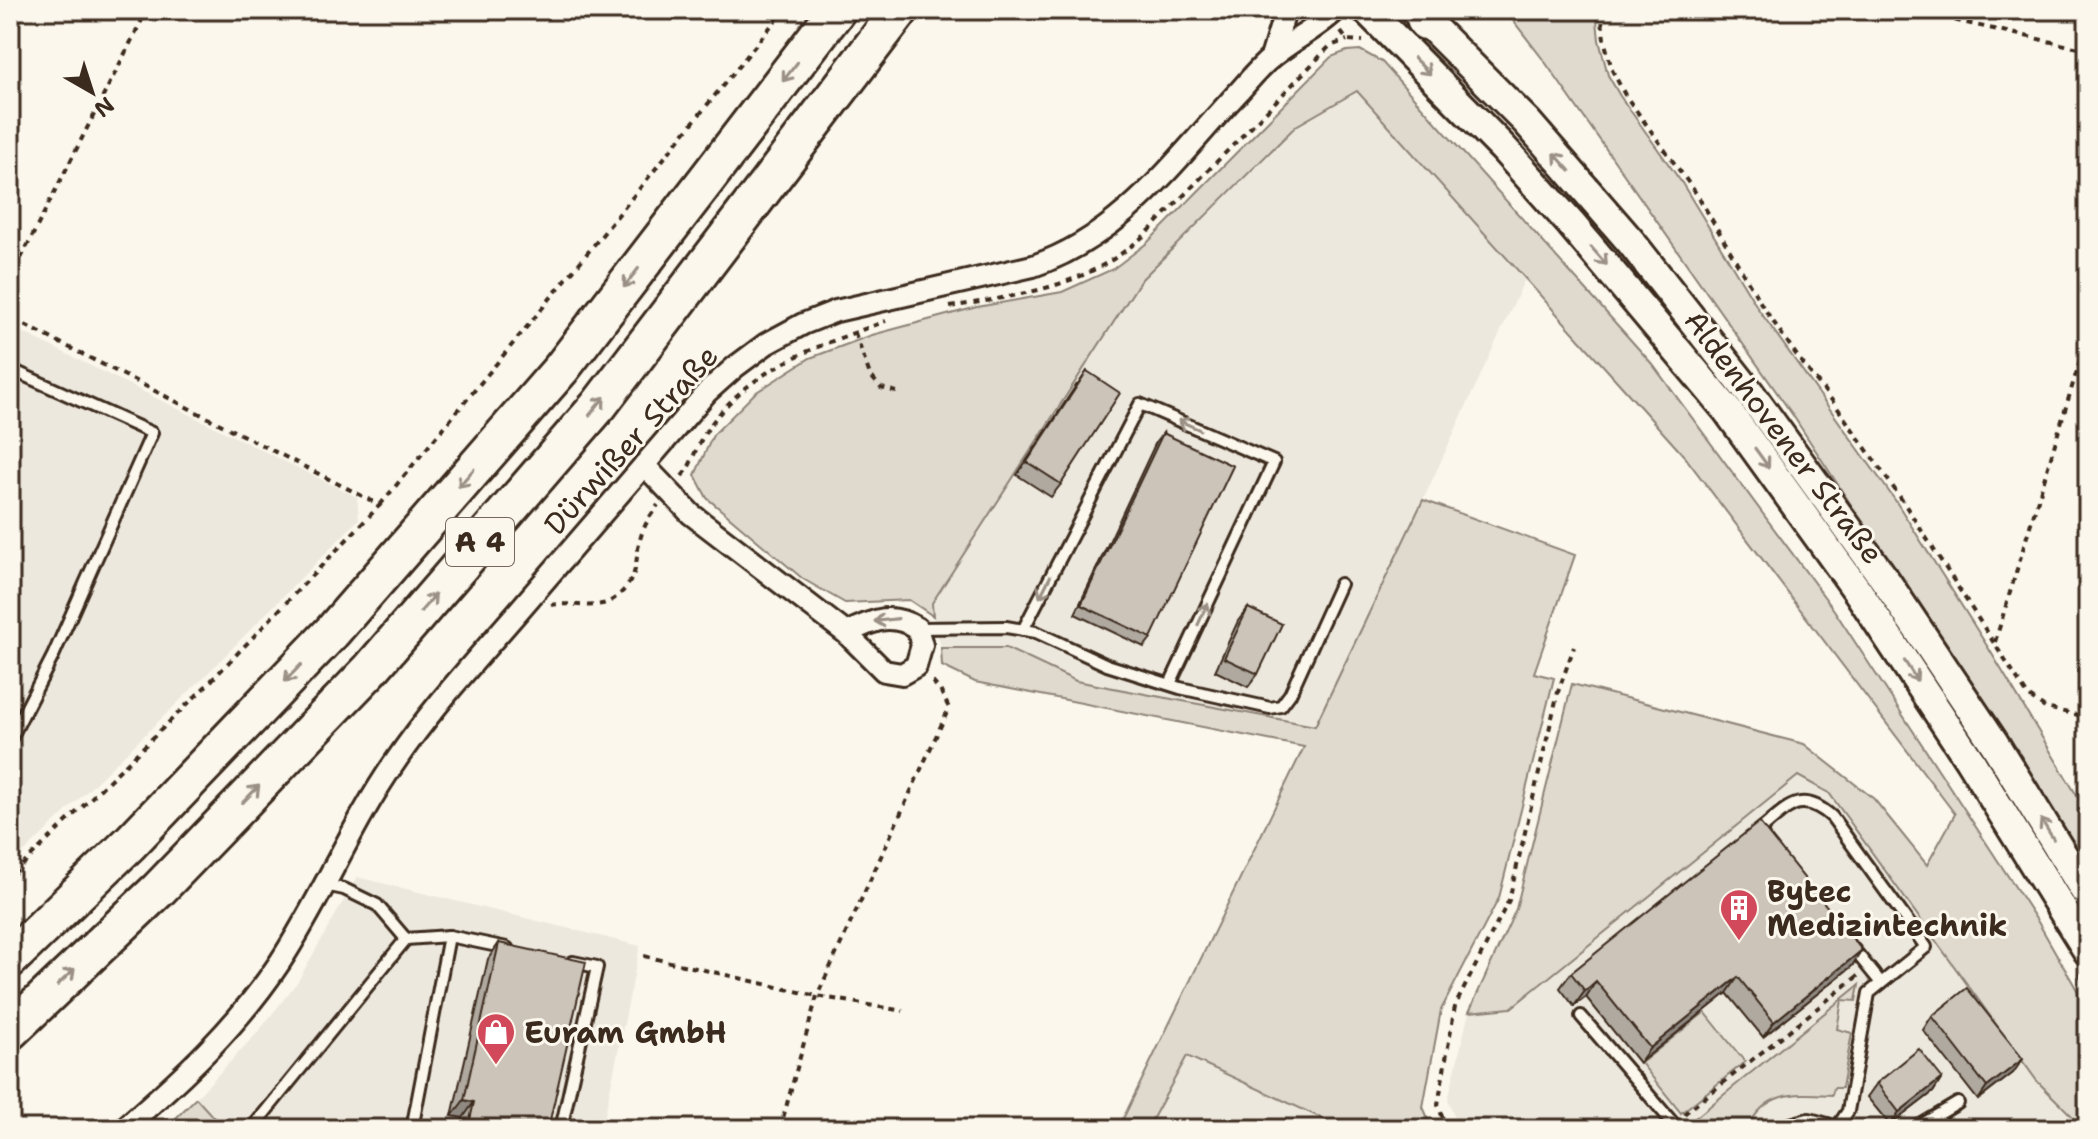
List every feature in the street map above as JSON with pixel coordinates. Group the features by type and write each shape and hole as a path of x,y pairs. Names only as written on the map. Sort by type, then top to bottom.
{"highway":[{"name":"A 4","path":"10,959 129,844 332,632 561,369 837,10"},
{"name":"A 4","path":"10,1031 158,890 370,670 599,405 900,10"}],"main road":[{"name":"Aldenhovener Straße","path":"1367,10 1503,148 1637,300 1727,410 1859,593 1969,759 2081,958"},
{"name":"Aldenhovener Straße","path":"1421,14 1548,146 1631,242 1749,392 1909,615 1994,743 2088,896"}],"street":[{"name":"Dürwißer Straße","path":"1271,58 1285,12"},
{"name":"Dürwißer Straße","path":"123,1129 189,1071 241,1014 280,962 394,762 449,692 707,392 766,344 803,324 848,308 1056,259 1108,228 1127,213 1271,58 1333,13"},
{"path":"644,465 691,514 846,633 884,671 902,674 916,666 922,645 917,628 902,618 875,621 846,633"},
{"path":"1791,1129 1809,1124 1827,1129"}],"lane":[{"path":"10,369 152,433 53,656 10,740"},
{"path":"1023,630 1140,404 1274,462 1170,684"},
{"path":"917,628 1006,627 1036,632 1107,665 1270,708 1281,706 1290,694 1340,584"},
{"path":"1769,843 1759,831 1794,803 1807,802 1819,806 1832,817 1926,947 1869,993 1848,1111 1836,1129"},
{"path":"325,885 344,889 377,905 406,939"},
{"path":"412,1129 449,936"},
{"path":"256,1129 257,1122 406,939 449,936 523,952"},
{"path":"1848,943 1881,983"},
{"path":"561,1129 597,967 567,961"},
{"path":"1581,1016 1676,1126"},
{"path":"1914,1129 1958,1103"}],"path":[{"path":"10,877 207,685 380,505 784,10"},
{"path":"1601,10 1612,70 1625,95 1688,181 1763,307 1900,497 2028,696 2045,708 2088,717"},
{"path":"1908,10 2088,50"},
{"path":"10,280 144,11"},
{"path":"1333,13 1347,40 1367,41"},
{"path":"10,309 13,319 380,505"},
{"path":"548,606 600,605 620,594 635,571 638,547 647,519 690,467 699,444 720,412 748,386 785,362 870,327"},
{"path":"855,332 870,375 881,388 897,392"},
{"path":"1995,644 2088,334"},
{"path":"1447,1129 1438,1105 1455,1006 1509,900 1558,692 1574,647"},
{"path":"780,1129 817,996 949,708 940,690 916,666"},
{"path":"644,956 817,996 903,1011"},
{"path":"2081,958 2088,988"},
{"path":"1676,1126 1868,967"}],"shaded area":[{"path":"1505,10 1596,10 1599,40 1608,75 1620,96 1682,183 1759,310 1895,500 2088,814 2088,870 1792,414 1545,62"},
{"path":"1360,50 1382,62 1653,365 1834,610 2038,922 2088,1009 2088,1129 2037,1081 1829,793 1798,776 1511,1008 1469,1012 1516,909 1572,684 1804,744 1874,799 1927,865 1955,814 1685,457 1357,91 1296,126 1141,280 932,603 933,616 909,600 845,603 803,579 707,498 695,475 713,435 755,393 810,358 872,335 977,307 1062,292 1113,269 1147,243 1331,57"},
{"path":"1357,91 1530,268 1315,726 1076,681 1006,648 941,648 932,603 1141,280 1296,126"},
{"path":"10,326 357,497 359,519 202,679 10,866"},
{"path":"1423,500 1575,555 1534,673 1554,678 1499,898 1441,1010 1423,1107 1433,1129 1327,1129 1330,1122 1187,1056 1147,1129 1118,1129 1304,747 975,682 942,666 941,648 1006,648 1076,681 1315,726"},
{"path":"1798,776 1829,793 2037,1081 2085,1129 1459,1129 1448,1100 1469,1012 1511,1008"},
{"path":"357,877 640,946 602,1129 213,1129 215,1119 196,1098 259,1031 298,981"},
{"path":"1859,985 1856,1001 1842,1000 1837,1029 1852,1033 1842,1088 1834,1088 1832,1095 1794,1095 1772,1101 1763,1107 1747,1129 1695,1129 1689,1123"},
{"path":"1705,1012 1745,1062 1681,1113 1641,1063"},
{"path":"1186,1056 1331,1122 1327,1129 1147,1129"},
{"path":"196,1098 215,1119 213,1129 165,1129"}],"building":[{"path":"1087,371 1120,393 1061,484 1027,462"},
{"path":"1163,433 1233,466 1151,638 1081,605"},
{"path":"1248,608 1282,624 1258,674 1224,658"},
{"path":"1759,822 1862,950 1774,1022 1738,977 1650,1048 1596,981 1585,991 1571,973"},
{"path":"499,943 586,962 548,1129 468,1129 474,1102 464,1100"},
{"path":"1967,988 2023,1059 1987,1087 1932,1016"},
{"path":"1919,1049 1942,1078 1899,1112 1877,1083"}],"place":[{"name":"Bytec Medizintechnik","path":"1739,942"},
{"name":"Euram GmbH","path":"496,1066"}]}
